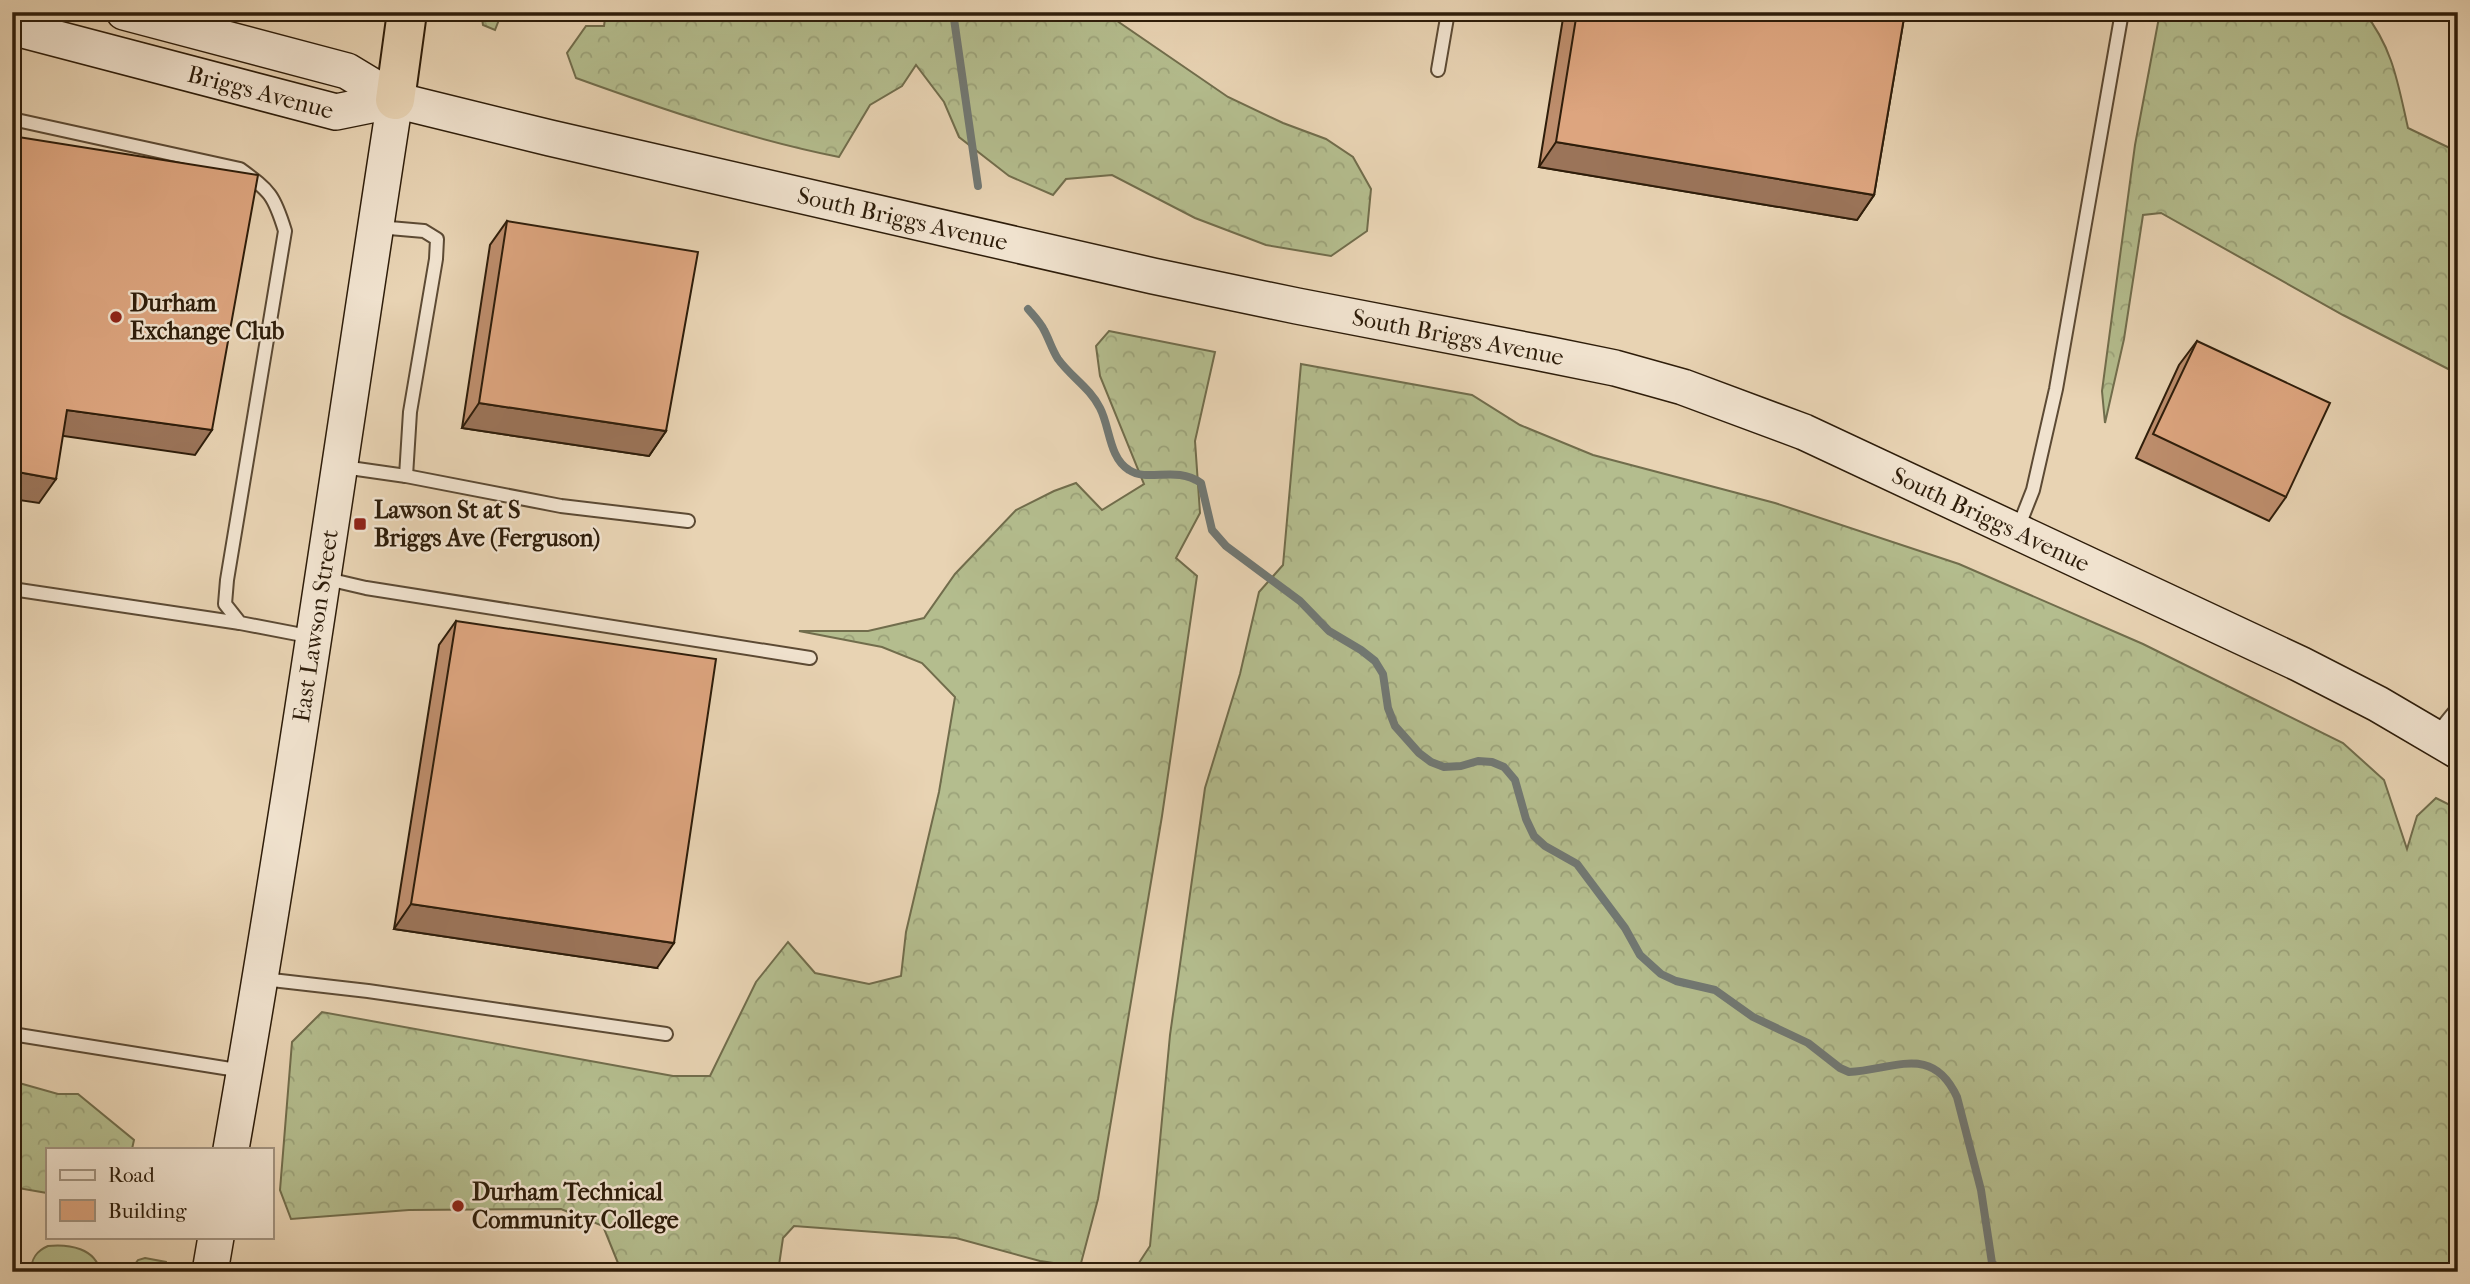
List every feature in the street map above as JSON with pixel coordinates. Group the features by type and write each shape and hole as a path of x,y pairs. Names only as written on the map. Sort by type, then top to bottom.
{"highway":[{"path":"395,100 407,12"}],"street":[{"name":"Briggs Avenue","path":"124,12 347,71 395,100"},
{"name":"Briggs Avenue","path":"12,27 336,112 395,100"},
{"name":"East Lawson Street","path":"231,1148 314,637 395,100"},
{"name":"South Briggs Avenue","path":"395,100 1153,275 1615,369 1683,387 1804,432 2300,664 2378,704 2452,736"},
{"path":"210,1272 216,1238"}],"lane":[{"path":"1438,70 1448,12"},
{"path":"2016,531 2033,490 2056,389 2122,12"},
{"path":"12,119 240,169 276,201 285,230 227,580 225,604 240,622"},
{"path":"375,227 424,231 437,239 410,412 406,476"},
{"path":"340,466 561,506 688,521"},
{"path":"323,578 366,588 810,658"},
{"path":"12,589 240,622 314,637"},
{"path":"260,979 368,991 666,1034"},
{"path":"12,1034 245,1071"}],"green space":[{"path":"481,12 502,12 495,30 483,25"},
{"path":"606,12 1104,12 1228,97 1283,123 1326,139 1353,157 1371,189 1367,231 1331,256 1266,245 1195,218 1112,175 1066,179 1053,195 1009,176 959,137 944,102 916,65 902,86 870,105 839,157 739,132 576,78 567,53 586,26 604,26"},
{"path":"2160,12 2364,12 2388,53 2408,128 2458,152 2458,374 2343,315 2161,213 2143,215 2124,339 2105,423 2102,391 2118,271 2135,145"},
{"path":"1109,331 1215,352 1195,441 1200,513 1176,558 1197,576 1162,816 1098,1199 1080,1267 1040,1261 956,1238 794,1226 783,1238 778,1272 617,1272 618,1263 603,1226 561,1209 409,1210 291,1219 280,1190 292,1042 322,1012 673,1076 710,1076 756,982 788,942 815,973 869,984 901,976 906,932 939,792 955,697 922,663 882,647 799,631 868,631 924,618 955,574 1016,510 1076,483 1102,510 1144,484 1100,376 1096,346"},
{"path":"1301,364 1472,395 1520,425 1593,455 1775,503 1959,564 2143,644 2343,743 2384,780 2407,849 2417,816 2436,798 2458,809 2458,1272 1133,1272 1150,1246 1170,1035 1205,788 1240,674 1259,592 1283,565"},
{"path":"12,1081 58,1094 78,1094 134,1140 132,1148 46,1148 46,1193 12,1187"},
{"path":"48,1246 80,1249 93,1258 100,1272 31,1272 35,1256"},
{"path":"145,1258 166,1262 173,1272 129,1272 138,1260"}],"building":[{"path":"1577,12 1905,12 1874,195 1556,142"},
{"name":"Durham Exchange Club","path":"12,136 258,175 212,430 67,410 56,479 12,471"},
{"path":"507,221 698,252 666,431 479,403"},
{"path":"2197,341 2330,403 2286,497 2153,434"},
{"path":"456,621 716,659 674,943 411,904"}],"waterway":[{"path":"953,12 978,186"},
{"path":"1028,309 1042,327 1058,359 1096,401 1122,465 1137,474 1182,475 1201,483 1212,530 1226,546 1300,601 1329,631 1375,661 1383,674 1388,708 1395,726 1419,753 1444,767 1478,761 1492,762 1504,767 1515,780 1526,819 1534,836 1545,846 1577,864 1625,928 1640,955 1661,974 1676,981 1715,990 1753,1017 1808,1043 1849,1072 1896,1065 1924,1065 1936,1070 1947,1080 1957,1097 1981,1190 1992,1263 2003,1272"}],"place":[{"name":"Durham Exchange Club","path":"116,317"},
{"name":"Lawson St at S Briggs Ave (Ferguson)","path":"360,524"},
{"name":"Durham Technical Community College","path":"458,1206"}]}
